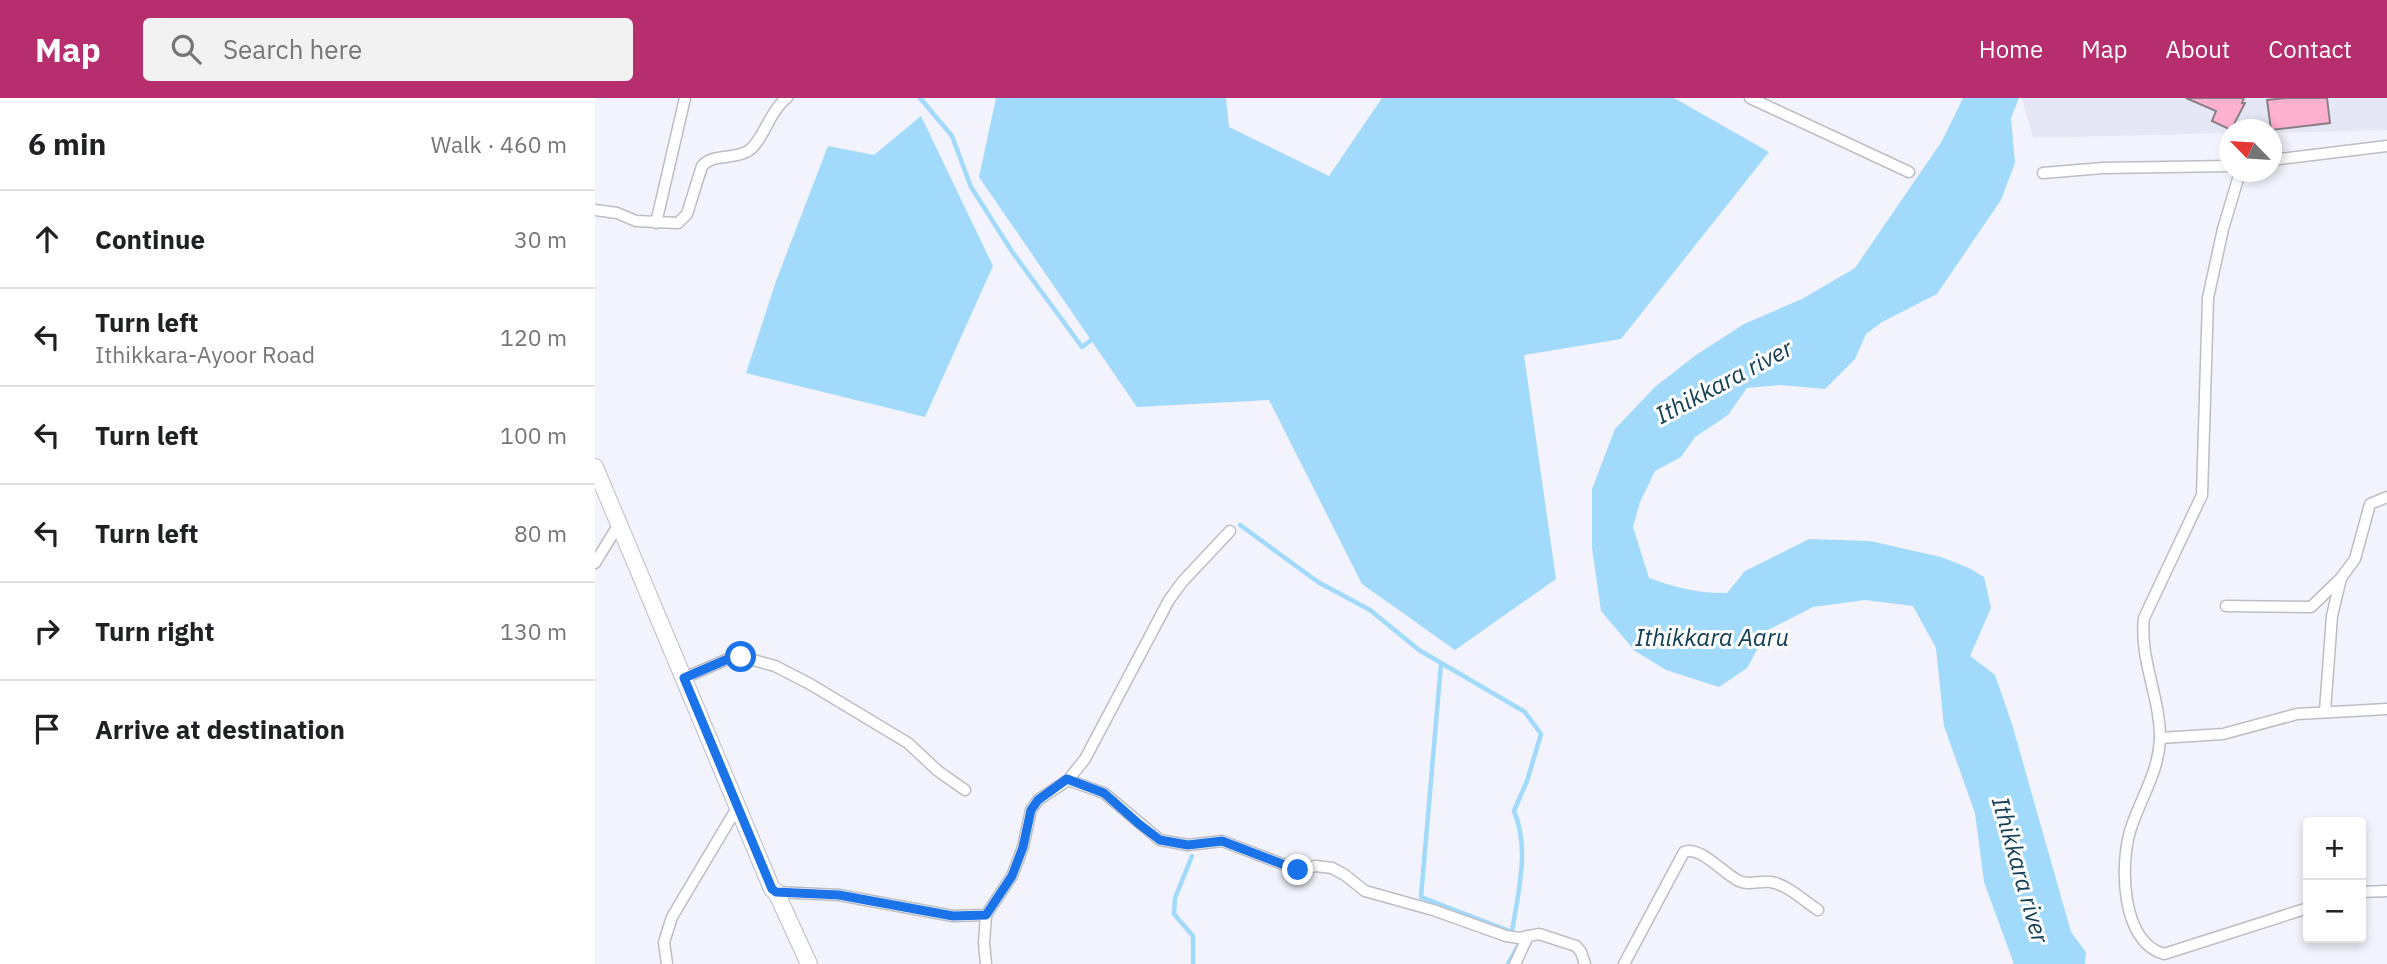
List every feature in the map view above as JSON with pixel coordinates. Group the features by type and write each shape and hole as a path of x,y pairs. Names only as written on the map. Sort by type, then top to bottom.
{"main road":[{"path":"595,467 772,889 776,892 809,964"}],"street":[{"path":"656,223 685,98"},
{"path":"595,210 617,213 636,221 678,223 687,214 706,161 748,151 778,105 786,98"},
{"path":"1750,98 1909,172"},
{"path":"2282,159 2387,146"},
{"path":"2043,173 2103,168 2219,166"},
{"path":"2237,182 2223,229 2208,298 2201,495 2149,607 2142,634 2160,738 2148,792 2130,831 2126,900 2132,922 2144,941 2154,951 2164,954 2303,910"},
{"path":"2226,606 2311,607 2341,578 2355,559 2370,504 2387,497"},
{"path":"595,563 619,524"},
{"path":"986,964 986,915 1012,876 1023,847 1031,810 1038,800 1067,779 1086,759 1169,600 1183,580 1230,531"},
{"path":"2325,711 2332,616 2341,578"},
{"path":"684,678 728,659 741,657 775,666 908,743 938,771 965,790"},
{"path":"2160,738 2223,734 2297,714 2387,709"},
{"path":"1067,779 1104,793 1160,840 1188,845 1222,841 1298,870 1316,866 1339,870 1365,891 1433,910 1506,936 1519,938 1539,934 1576,946 1585,964"},
{"path":"667,964 664,942 672,918 738,806"},
{"path":"1624,964 1687,850 1697,852 1742,882 1769,881 1782,886 1818,910"},
{"path":"2366,892 2387,891"},
{"path":"776,892 839,895 953,916 986,915"},
{"path":"1515,964 1528,936"}],"shaded area":[{"path":"2022,98 2387,98 2387,130 2282,133 2282,119 2219,119 2219,133 2033,138"}],"water":[{"path":"996,98 1226,98 1229,127 1329,176 1382,98 1674,98 1769,152 1621,339 1524,355 1556,579 1455,650 1362,584 1269,400 1137,407 979,177"},
{"name":"Ithikkara Aaru","path":"1963,98 2019,98 2011,118 2015,163 2001,200 1937,294 1882,322 1866,334 1855,359 1825,389 1781,385 1747,388 1728,415 1695,437 1681,457 1655,471 1640,502 1633,527 1649,578 1697,591 1727,593 1745,571 1809,539 1870,541 1941,557 1984,577 1991,608 1970,656 1995,675 2012,724 2071,932 2086,952 2085,964 2014,964 1984,882 1975,813 1944,726 1936,648 1913,606 1865,600 1813,607 1768,630 1747,668 1719,687 1666,670 1635,651 1601,611 1592,548 1592,489 1615,429 1655,387 1696,355 1744,324 1802,299 1855,268 1942,141"},
{"path":"921,116 993,266 925,417 746,373 776,281 828,146 874,155"}],"building":[{"path":"2186,98 2244,98 2242,103 2245,103 2237,119 2219,119 2219,124 2212,121 2216,111"},
{"path":"2327,98 2330,123 2282,129 2282,119 2270,119 2267,100"}],"waterway":[{"path":"920,98 952,136 971,187 1013,253 1082,347 1094,338"},
{"path":"1240,525 1318,582 1370,610 1419,650 1525,712 1541,734 1527,781 1514,811 1519,825 1522,855 1512,932 1421,897 1441,664"},
{"path":"1192,856 1175,898 1174,914 1193,936 1193,964"},
{"path":"1508,964 1518,946"}],"route":[{"path":"741,657 728,659 684,678 772,889 776,892 839,895 953,916 986,915 1012,876 1023,847 1031,810 1038,800 1067,779 1104,793 1160,840 1177,845 1222,841 1298,870"}],"water label":[{"name":"Ithikkara river","path":"1724,382"},
{"name":"Ithikkara river","path":"2020,870"}]}
